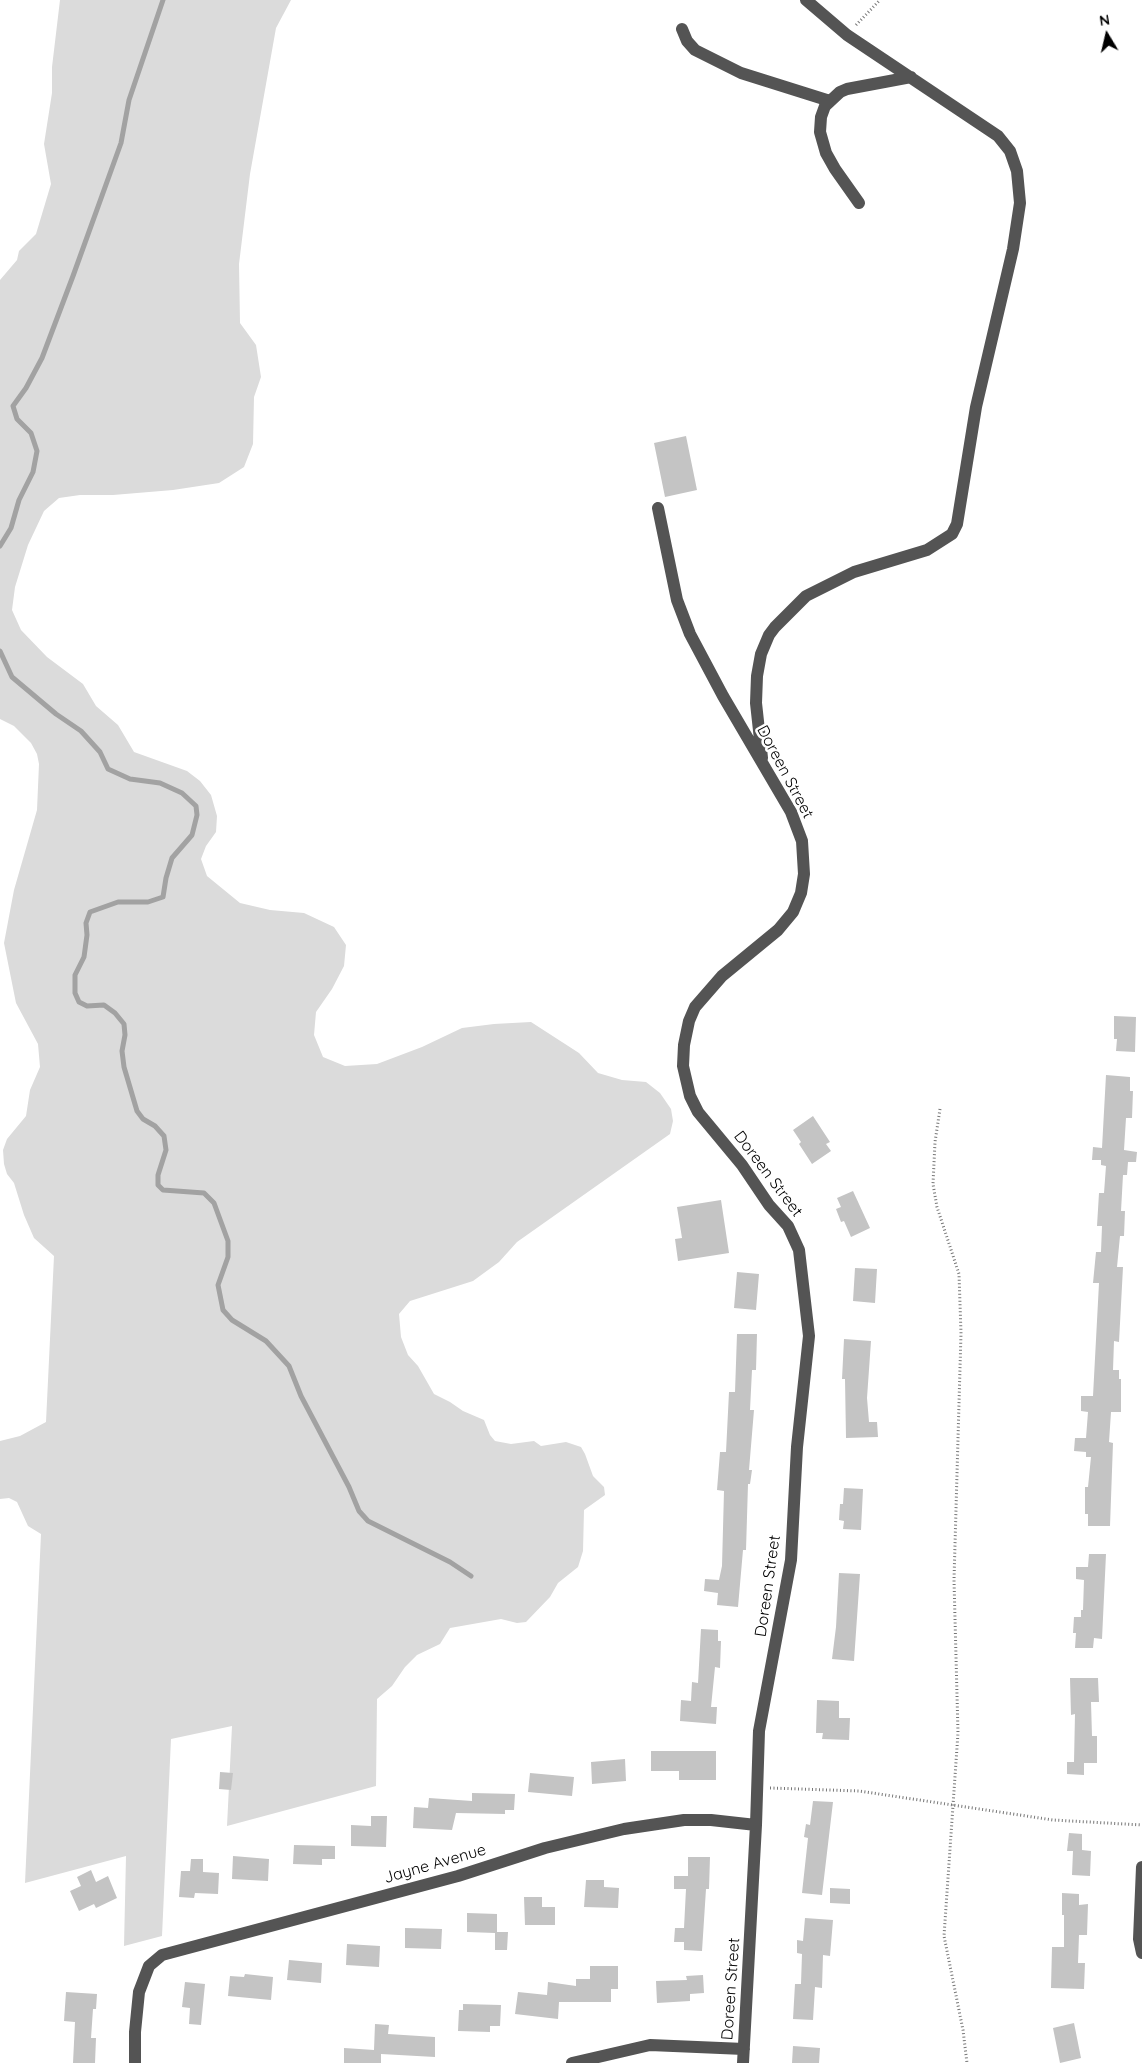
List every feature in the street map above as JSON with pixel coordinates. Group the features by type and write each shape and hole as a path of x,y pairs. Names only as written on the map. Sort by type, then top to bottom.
{"street":[{"path":"762,760 756,703 757,676 761,654 769,635 775,627 806,596 854,572 927,550 952,534 957,524 976,407 1013,249 1020,203 1017,171 1010,151 998,136 847,35 806,0"},
{"path":"682,29 687,41 696,50 741,73 830,101"},
{"path":"859,203 835,169 824,146 820,132 821,117 825,106 840,92 847,89 911,77"},
{"name":"Doreen Street","path":"658,508 677,600 690,634 723,696 791,812 802,841 804,874 801,893 793,912 778,930 722,976 695,1006 689,1021 684,1045 684,1066 690,1096 698,1112 742,1165 769,1205 788,1226 799,1250 809,1336 797,1447 791,1560 759,1732 743,2063"},
{"name":"Jayne Avenue","path":"135,2063 140,1992 149,1966 162,1955 458,1876 545,1848 624,1829 684,1820 711,1820 756,1825"},
{"path":"1142,1867 1138,1939 1142,1953"},
{"path":"572,2063 650,2045 744,2048"}],"path":[{"path":"847,35 880,0"},
{"path":"940,1109 933,1184 937,1207 959,1274 961,1325 954,1570 958,1733 944,1936 963,2030 967,2063"},
{"path":"757,1788 859,1791 1053,1820 1142,1825"}],"shaded area":[{"path":"60,0 291,0 276,28 250,174 239,264 240,323 256,345 261,377 254,397 253,444 244,467 219,483 173,490 113,495 80,495 59,498 44,511 28,545 15,587 12,610 21,630 47,657 83,684 96,706 118,725 134,752 187,771 200,781 211,795 217,816 216,832 206,846 201,859 207,876 240,903 270,910 304,913 334,927 346,945 344,966 332,989 316,1012 314,1035 323,1057 345,1066 377,1064 422,1047 462,1028 531,1022 579,1053 598,1073 622,1080 646,1082 660,1093 671,1109 673,1121 670,1134 517,1242 499,1262 473,1281 410,1301 399,1314 401,1337 408,1355 418,1366 434,1394 463,1411 484,1420 490,1435 495,1441 511,1444 534,1441 541,1446 566,1442 581,1447 593,1476 604,1487 605,1495 584,1510 583,1551 578,1567 558,1583 550,1597 526,1622 517,1623 501,1619 450,1628 440,1644 417,1655 405,1667 392,1686 377,1699 376,1786 227,1826 232,1726 171,1739 162,1936 124,1946 126,1856 25,1883 41,1534 28,1526 17,1502 9,1498 0,1499 0,1441 20,1436 46,1422 54,1256 34,1238 24,1215 14,1183 7,1174 3,1150 7,1139 26,1116 30,1090 40,1067 38,1044 16,1003 4,943 14,890 37,810 39,764 37,754 31,743 14,726 0,719 0,280 17,260 19,251 36,234 51,184 44,144 52,93 52,67"}],"building":[{"path":"686,436 697,490 665,497 654,443"},
{"path":"1114,1016 1136,1017 1135,1052 1116,1051 1117,1039 1114,1039"},
{"path":"1106,1075 1130,1077 1130,1091 1133,1091 1132,1118 1126,1118 1124,1150 1137,1152 1136,1162 1128,1162 1127,1175 1123,1175 1121,1211 1125,1211 1124,1236 1120,1236 1117,1267 1123,1267 1119,1342 1114,1341 1113,1370 1119,1370 1119,1379 1121,1379 1121,1412 1111,1412 1109,1442 1113,1443 1110,1526 1088,1526 1088,1514 1085,1514 1085,1487 1088,1487 1091,1457 1086,1457 1086,1452 1074,1451 1075,1438 1086,1438 1088,1412 1081,1411 1081,1396 1093,1396 1099,1283 1093,1283 1096,1252 1101,1252 1102,1226 1097,1226 1099,1193 1104,1193 1106,1166 1101,1165 1101,1160 1092,1160 1093,1147 1102,1148"},
{"path":"813,1116 830,1142 826,1144 831,1151 812,1164 799,1144 801,1142 793,1130"},
{"path":"853,1191 870,1228 851,1237 844,1221 841,1222 836,1209 841,1207 837,1198"},
{"path":"721,1200 729,1253 678,1261 675,1239 682,1238 677,1207"},
{"path":"855,1268 877,1269 875,1303 853,1301"},
{"path":"737,1272 759,1274 756,1310 734,1308"},
{"path":"737,1334 757,1334 756,1370 752,1370 750,1410 754,1410 749,1470 752,1470 750,1484 748,1484 746,1550 743,1550 738,1607 717,1605 718,1593 704,1591 705,1579 719,1580 722,1566 724,1491 717,1490 720,1452 726,1452 729,1392 735,1392"},
{"path":"844,1339 871,1341 867,1398 869,1422 877,1422 878,1437 846,1438 845,1379 842,1379"},
{"path":"844,1488 863,1489 861,1530 843,1529 844,1521 839,1520"},
{"path":"1089,1554 1106,1554 1102,1639 1094,1638 1093,1648 1075,1648 1076,1633 1073,1633 1074,1617 1081,1617 1081,1610 1083,1610 1084,1580 1076,1579 1076,1567 1088,1567"},
{"path":"839,1573 860,1574 854,1661 832,1659"},
{"path":"701,1629 718,1630 718,1641 721,1641 720,1668 715,1667 711,1707 717,1707 716,1724 680,1721 681,1700 691,1701 692,1682 698,1683"},
{"path":"1070,1678 1098,1678 1099,1702 1091,1702 1092,1736 1097,1736 1097,1763 1084,1763 1084,1775 1067,1774 1067,1762 1074,1762 1075,1714 1071,1715"},
{"path":"817,1700 839,1701 839,1718 850,1718 849,1740 822,1739 823,1733 816,1733"},
{"path":"651,1751 716,1751 716,1780 679,1780 679,1771 651,1771"},
{"path":"625,1759 626,1781 592,1784 591,1762"},
{"path":"220,1772 233,1773 231,1790 219,1789"},
{"path":"530,1773 574,1777 572,1796 528,1792"},
{"path":"472,1793 515,1794 514,1810 505,1810 505,1814 456,1813 452,1830 413,1828 414,1807 428,1808 429,1798 472,1801"},
{"path":"813,1801 833,1802 822,1895 802,1893 808,1838 804,1837 806,1824 810,1825"},
{"path":"371,1816 387,1816 386,1847 351,1846 351,1825 371,1826"},
{"path":"1069,1833 1082,1834 1082,1850 1091,1851 1090,1876 1072,1875 1073,1851 1067,1851"},
{"path":"294,1845 335,1846 335,1859 322,1859 322,1865 293,1864"},
{"path":"233,1856 269,1859 268,1881 232,1879"},
{"path":"688,1857 710,1857 709,1889 706,1889 702,1951 684,1950 684,1942 674,1942 675,1928 684,1928 686,1889 674,1889 674,1876 688,1876"},
{"path":"191,1859 203,1859 203,1872 219,1873 218,1894 195,1893 194,1898 179,1897 181,1871 190,1871"},
{"path":"91,1870 96,1882 108,1876 117,1898 96,1908 94,1904 79,1911 70,1891 81,1886 77,1877"},
{"path":"586,1880 604,1880 604,1887 619,1888 618,1908 584,1907"},
{"path":"830,1888 850,1889 850,1904 830,1903"},
{"path":"1062,1893 1079,1894 1079,1905 1088,1904 1087,1935 1079,1935 1078,1963 1085,1963 1084,1989 1051,1988 1052,1947 1064,1947"},
{"path":"524,1897 542,1897 542,1907 555,1907 555,1925 525,1925"},
{"path":"467,1913 497,1914 497,1932 508,1932 507,1950 495,1950 495,1933 467,1932"},
{"path":"805,1918 833,1920 830,1956 823,1955 822,1988 815,1987 813,2020 793,2019 795,1984 801,1984 802,1954 797,1953 797,1940 803,1941"},
{"path":"405,1928 442,1929 441,1949 405,1948"},
{"path":"347,1944 380,1946 379,1967 346,1965"},
{"path":"289,1960 322,1963 321,1983 287,1980"},
{"path":"590,1966 618,1966 618,1989 611,1989 611,2002 559,2002 558,2019 515,2014 518,1992 547,1995 548,1982 576,1986 576,1979 590,1979"},
{"path":"245,1974 273,1977 271,2000 228,1996 230,1976 244,1977"},
{"path":"703,1975 704,1993 690,1994 690,2001 657,2003 656,1981 687,1980 686,1976"},
{"path":"185,1982 205,1984 201,2025 189,2024 190,2008 182,2007"},
{"path":"66,1992 97,1994 96,2009 93,2009 91,2038 96,2038 95,2063 73,2063 75,2022 64,2021"},
{"path":"463,2004 501,2005 500,2026 490,2026 490,2032 458,2031 459,2010 463,2010"},
{"path":"1074,2023 1081,2058 1060,2063 1053,2028"},
{"path":"375,2024 389,2025 388,2034 435,2037 435,2057 381,2054 381,2063 344,2063 344,2048 374,2050"},
{"path":"793,2046 820,2048 819,2063 792,2063"}],"waterway":[{"path":"0,546 11,528 19,500 33,472 37,451 31,433 17,419 13,406 26,388 42,358 73,276 121,143 129,100 163,0"},
{"path":"0,651 12,677 56,714 81,731 100,752 108,769 130,779 160,783 182,793 196,806 197,815 192,835 172,858 163,897 148,902 118,902 90,912 86,923 87,935 84,957 75,975 75,993 79,1002 87,1006 104,1005 115,1013 124,1024 125,1035 122,1051 124,1067 137,1111 143,1119 155,1126 164,1136 166,1150 158,1175 158,1185 163,1190 204,1193 214,1203 228,1241 228,1257 218,1285 223,1310 232,1320 266,1341 289,1366 301,1396 349,1487 359,1511 368,1521 450,1562 471,1576"}]}
